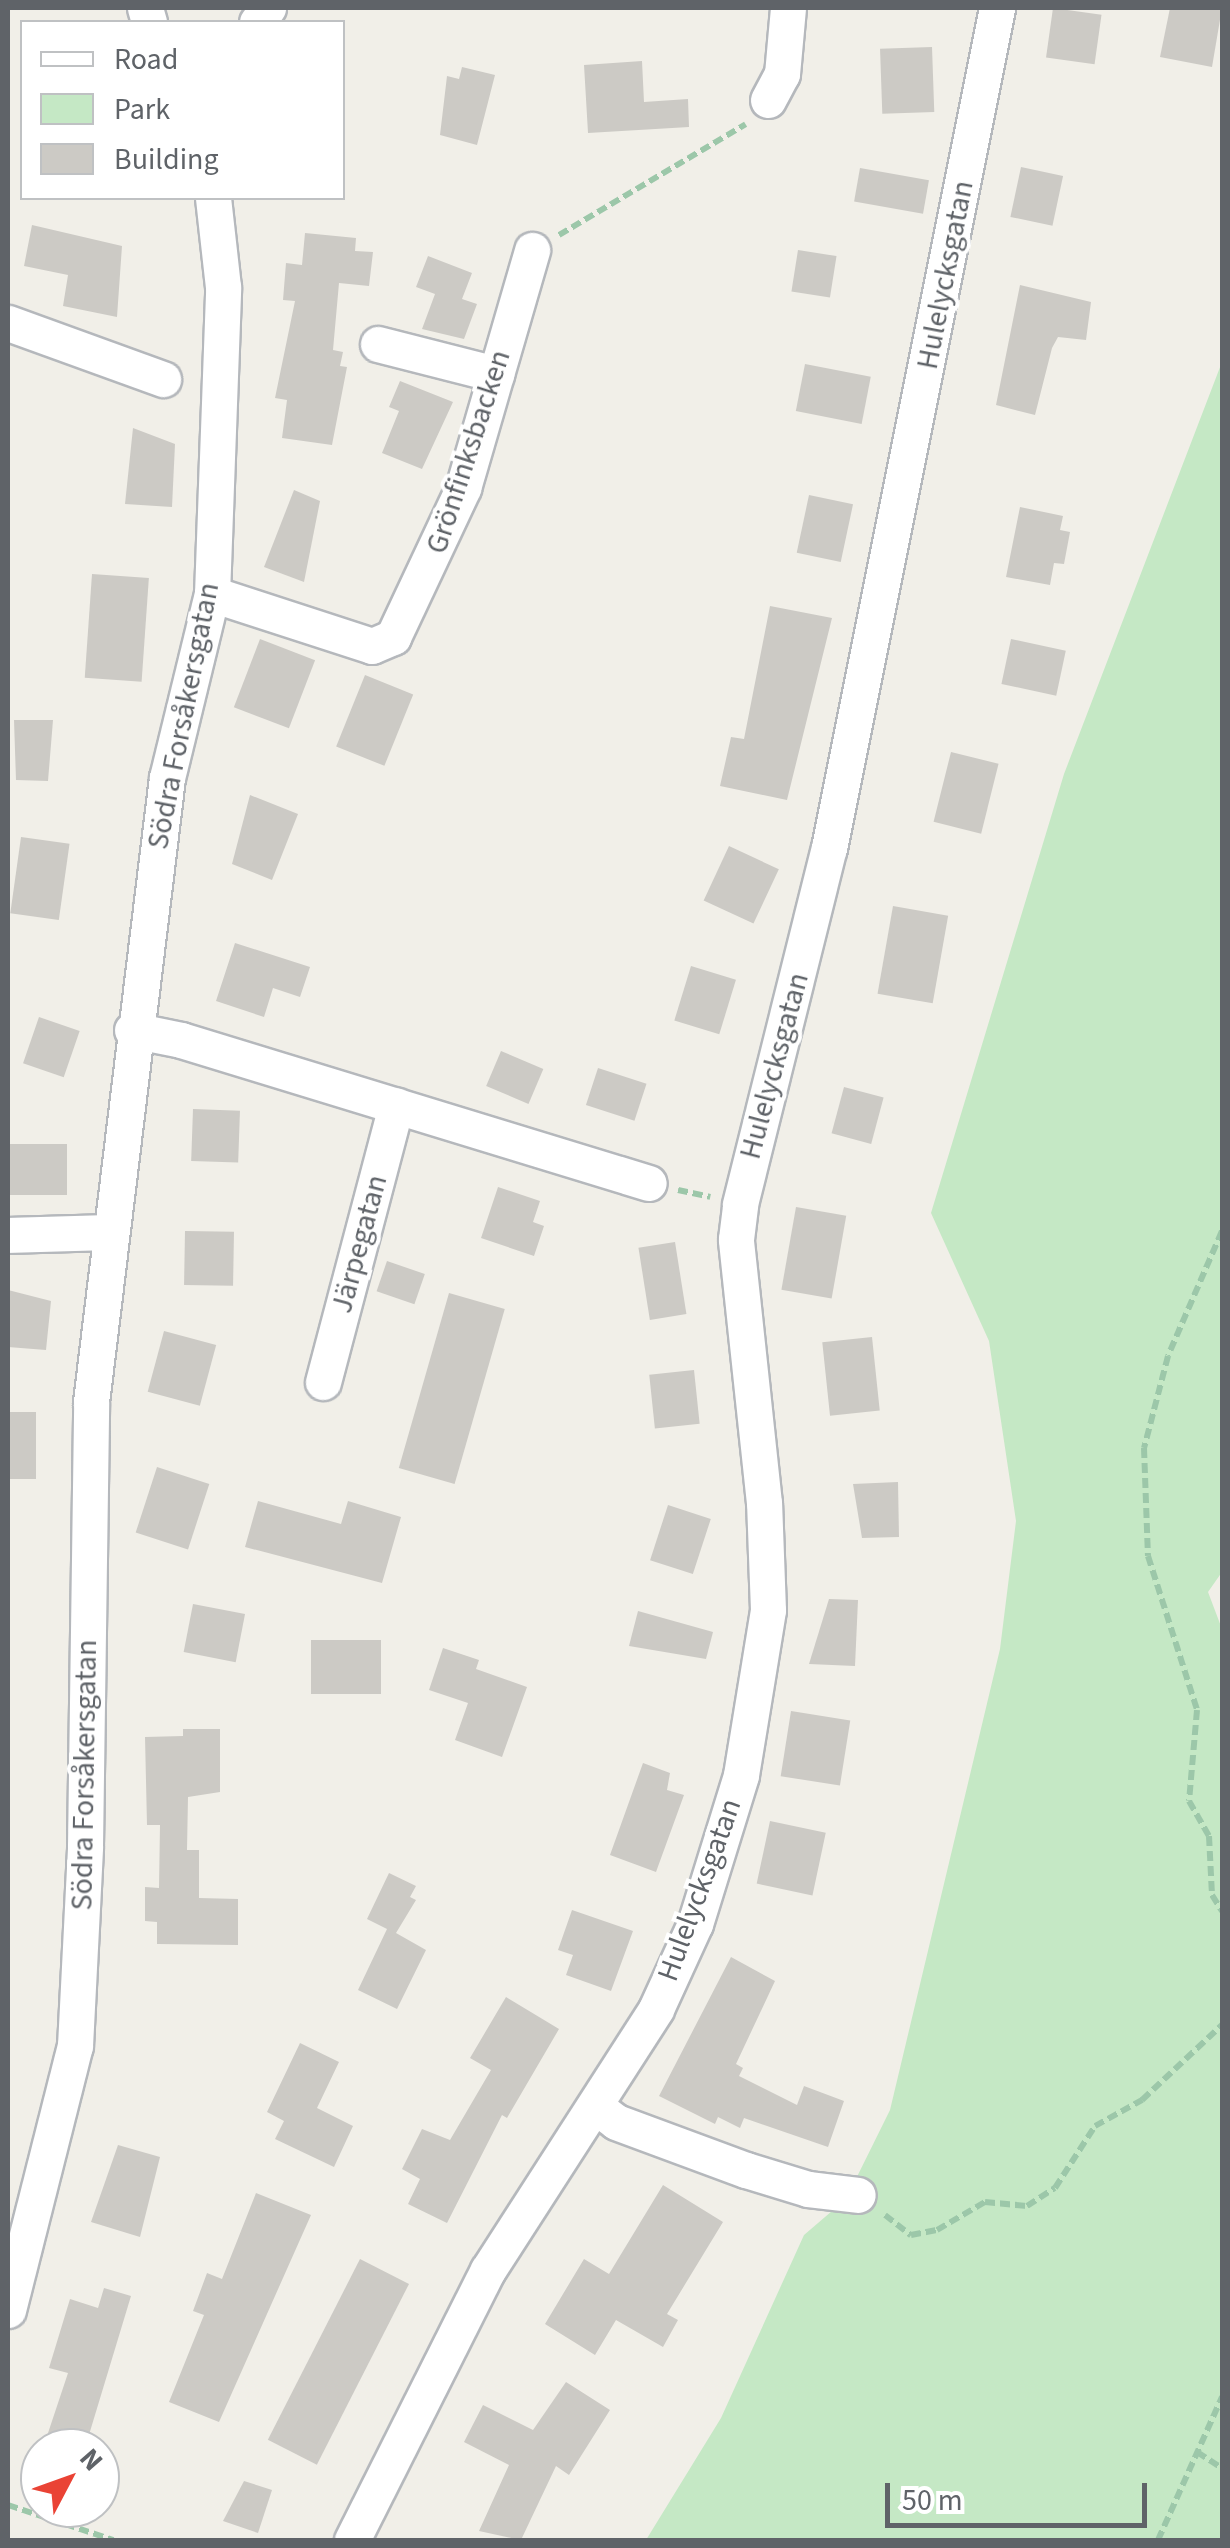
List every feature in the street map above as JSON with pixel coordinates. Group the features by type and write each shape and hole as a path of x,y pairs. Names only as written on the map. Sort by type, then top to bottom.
{"street":[{"path":"768,100 782,74 788,8"},
{"name":"Hulelycksgatan","path":"352,2540 488,2270 656,2009 695,1924 754,1722 768,1610 764,1503 736,1240 740,1204 829,848 997,8"},
{"name":"Södra Forsåkersgatan","path":"8,2310 74,2046 85,1846 91,1402 132,1030 166,778 212,594 224,287 213,200"},
{"name":"Grönfinksbacken","path":"212,594 372,646 393,636 463,488 532,250"},
{"path":"8,323 163,379"},
{"path":"378,344 496,374"},
{"path":"132,1030 650,1183"},
{"name":"Järpegatan","path":"323,1382 396,1105"},
{"path":"8,1235 108,1232"},
{"path":"595,2106 616,2122 746,2170 808,2189 858,2194"}],"path":[{"path":"532,250 708,151 768,100"},
{"path":"650,1183 740,1204"},
{"path":"1222,1231 1168,1356 1144,1448 1148,1556 1197,1710 1188,1801 1209,1836 1212,1895 1222,1911"},
{"path":"912,2235 937,2230 985,2202 1026,2206 1055,2188 1095,2126 1142,2100 1222,2025"},
{"path":"1158,2540 1222,2398"},
{"path":"1197,2452 1222,2468"},
{"path":"8,2505 113,2540"}],"green space":[{"path":"1222,362 1222,1572 1208,1592 1222,1629 1222,2540 646,2540 721,2418 804,2235 846,2199 890,2110 1000,1649 1016,1521 989,1341 931,1213 1064,774"}],"building":[{"path":"1053,8 1102,15 1095,64 1046,58"},
{"path":"1170,8 1222,8 1212,67 1160,57"},
{"path":"932,47 934,112 882,114 880,49"},
{"path":"642,61 644,102 688,99 689,127 588,133 584,65"},
{"path":"462,67 495,75 477,145 440,135 447,76 459,79"},
{"path":"1021,167 1063,176 1052,226 1010,217"},
{"path":"860,168 929,180 923,214 854,201"},
{"path":"32,225 122,246 117,317 63,306 68,275 24,266"},
{"path":"305,233 356,238 355,251 373,252 369,286 339,283 333,350 343,352 340,366 347,367 332,445 282,438 287,400 275,398 295,301 283,300 286,263 302,265"},
{"path":"798,250 837,256 830,298 791,291"},
{"path":"428,256 472,273 462,299 477,304 464,339 422,329 435,294 416,287"},
{"path":"1020,285 1091,302 1086,340 1058,337 1052,348 1035,415 996,405"},
{"path":"805,364 871,377 862,424 796,411"},
{"path":"400,381 453,402 422,469 382,453 399,411 389,407"},
{"path":"133,428 175,444 172,507 125,504"},
{"path":"294,490 320,501 304,582 264,567"},
{"path":"809,495 853,504 841,562 797,553"},
{"path":"1020,507 1063,516 1060,530 1070,532 1064,564 1054,563 1050,585 1006,577"},
{"path":"92,574 149,578 142,682 85,678"},
{"path":"770,606 832,618 787,800 720,786 731,737 744,739"},
{"path":"260,639 315,660 289,728 234,707"},
{"path":"1011,639 1066,651 1056,696 1001,684"},
{"path":"365,675 413,694 384,766 336,746"},
{"path":"14,720 53,720 48,781 16,780"},
{"path":"951,752 999,764 981,834 934,822"},
{"path":"250,795 298,814 272,880 232,864"},
{"path":"21,837 70,844 59,920 10,913"},
{"path":"729,846 779,869 753,924 704,900"},
{"path":"893,906 948,916 933,1003 878,994"},
{"path":"235,943 310,967 300,997 273,988 264,1017 216,1001"},
{"path":"691,966 736,980 719,1034 674,1021"},
{"path":"39,1017 80,1031 64,1077 23,1063"},
{"path":"501,1051 543,1069 528,1104 486,1086"},
{"path":"598,1068 647,1084 634,1121 586,1105"},
{"path":"844,1087 884,1098 871,1144 832,1133"},
{"path":"193,1109 240,1111 238,1163 191,1161"},
{"path":"8,1144 67,1144 67,1195 8,1195"},
{"path":"498,1187 540,1201 533,1222 544,1226 534,1256 481,1238"},
{"path":"796,1207 846,1216 832,1299 781,1290"},
{"path":"185,1231 234,1232 233,1286 184,1285"},
{"path":"675,1242 686,1314 650,1320 638,1248"},
{"path":"387,1261 425,1274 414,1304 377,1291"},
{"path":"8,1290 51,1301 46,1350 8,1347"},
{"path":"449,1293 505,1309 455,1484 399,1468"},
{"path":"164,1331 216,1345 200,1406 148,1392"},
{"path":"872,1337 880,1411 830,1416 822,1342"},
{"path":"694,1370 700,1424 655,1428 649,1375"},
{"path":"8,1412 36,1412 36,1479 8,1479"},
{"path":"157,1467 209,1484 188,1550 136,1533"},
{"path":"898,1482 899,1537 862,1538 853,1484"},
{"path":"258,1501 341,1524 348,1501 401,1517 382,1583 245,1547"},
{"path":"668,1505 711,1519 693,1574 650,1560"},
{"path":"829,1599 858,1600 855,1666 809,1664"},
{"path":"193,1604 245,1614 236,1662 184,1652"},
{"path":"638,1611 713,1632 706,1659 629,1646"},
{"path":"311,1640 381,1640 381,1694 311,1694"},
{"path":"443,1648 479,1660 476,1669 527,1687 502,1757 455,1740 468,1703 429,1690"},
{"path":"791,1711 850,1720 840,1786 781,1776"},
{"path":"183,1729 220,1729 220,1792 188,1797 187,1850 199,1850 199,1898 238,1899 238,1945 157,1944 157,1922 145,1921 145,1887 159,1888 160,1825 147,1825 145,1737 183,1736"},
{"path":"643,1763 670,1773 667,1790 684,1795 656,1872 610,1855"},
{"path":"770,1821 826,1833 812,1895 757,1884"},
{"path":"389,1873 416,1886 410,1897 416,1900 396,1933 426,1950 397,2009 358,1990 387,1929 367,1919"},
{"path":"572,1910 633,1931 611,1991 566,1975 573,1955 558,1950"},
{"path":"731,1957 775,1981 736,2064 743,2068 739,2076 797,2105 804,2086 844,2101 828,2147 744,2118 740,2128 718,2117 715,2124 659,2096"},
{"path":"506,1997 559,2029 507,2118 502,2115 447,2223 408,2204 420,2179 402,2169 422,2129 450,2140 491,2070 470,2058"},
{"path":"300,2043 339,2062 317,2108 353,2126 334,2167 275,2139 284,2121 267,2112"},
{"path":"118,2145 160,2157 140,2237 91,2222"},
{"path":"663,2185 723,2222 667,2314 678,2320 663,2347 616,2320 595,2355 545,2324 584,2259 609,2274"},
{"path":"256,2193 311,2215 219,2422 169,2402 204,2315 193,2311 207,2273 222,2279"},
{"path":"360,2259 409,2284 317,2465 268,2440"},
{"path":"104,2288 131,2296 91,2428 50,2428 68,2373 49,2368 70,2299 98,2308"},
{"path":"566,2382 610,2410 569,2475 556,2466 521,2540 479,2531 509,2465 464,2442 483,2405 533,2430"},
{"path":"244,2481 272,2490 258,2533 223,2521"}]}
